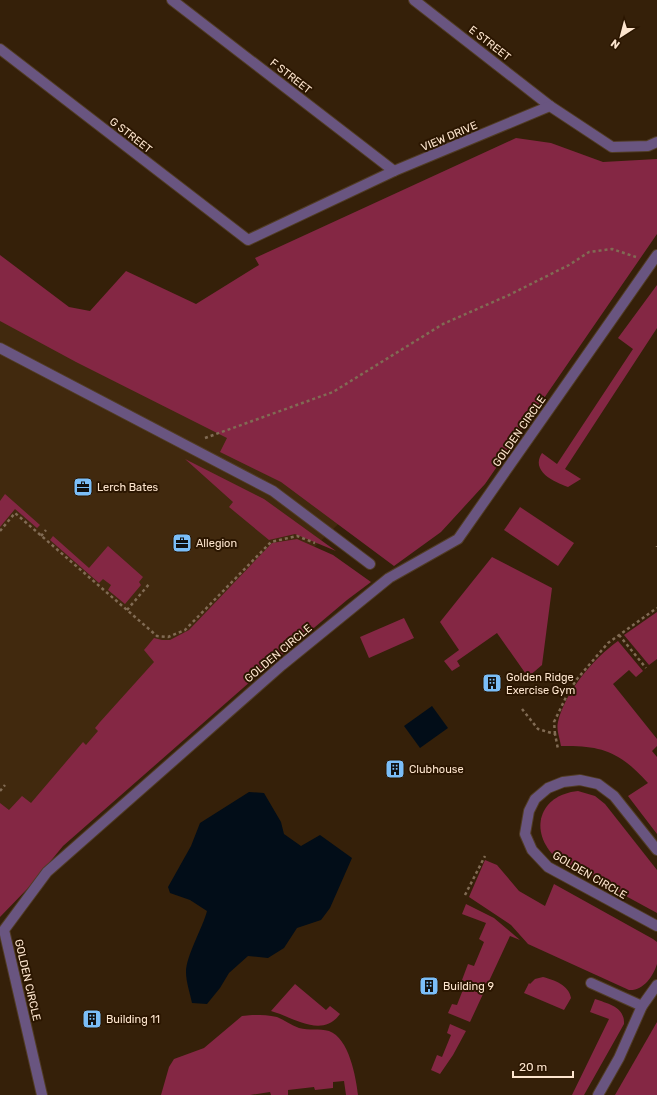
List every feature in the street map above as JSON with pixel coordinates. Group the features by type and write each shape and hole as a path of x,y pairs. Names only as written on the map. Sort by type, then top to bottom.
{"street":[{"name":"F STREET","path":"172,0 394,171"},
{"name":"E STREET","path":"414,0 550,106"},
{"name":"G STREET","path":"0,49 248,240"},
{"name":"VIEW DRIVE","path":"248,240 394,171 550,106"},
{"path":"550,106 612,147 648,146 657,142"},
{"name":"GOLDEN CIRCLE","path":"42,1095 4,930 47,872 282,664 389,578 458,539 657,255"},
{"path":"0,348 273,491 370,564"},
{"name":"GOLDEN CIRCLE","path":"657,850 614,796 598,784 580,780 563,782 548,788 535,799 529,811 525,834 532,850 548,867 657,926"},
{"path":"591,983 642,1006"},
{"path":"598,1095 619,1058 642,1006 657,985"}],"path":[{"path":"184,445 228,431 333,392 443,324 516,292 569,265 589,252 612,250 651,264"},
{"path":"0,531 15,513 156,636 161,637 177,635 193,624 271,542 297,536 318,545"},
{"path":"41,536 46,530"},
{"path":"127,610 150,583"},
{"path":"558,749 554,722 568,693 591,661 608,643 657,608"},
{"path":"619,635 646,668"},
{"path":"522,709 538,729 555,734"},
{"path":"0,791 5,785"},
{"path":"465,895 485,856"}],"shaded area":[{"path":"516,138 551,143 603,162 657,159 657,234 485,484 441,532 394,566 281,482 220,452 227,438 76,362 0,321 0,255 69,307 90,311 126,271 196,304 259,265 255,258"},
{"path":"657,285 657,328 565,469 581,479 568,487 550,479 541,470 539,465 539,459 542,453 557,464 633,349 618,338"},
{"path":"0,313 357,506 0,850"},
{"path":"185,459 264,499 336,551 295,534 269,540 229,507 233,502"},
{"path":"5,494 40,525 37,528 15,509 0,527 0,501"},
{"path":"520,507 574,543 558,566 504,530"},
{"path":"53,536 89,568 108,546 143,577 139,582 141,585 125,604 108,590 111,585 103,579 99,583 50,540"},
{"path":"297,539 333,555 371,582 347,600 251,681 63,846 30,886 0,917 0,803 9,810 22,796 31,803 83,742 86,745 98,731 95,728 154,662 144,650 154,638 170,640 189,630 272,543"},
{"path":"492,557 552,588 542,665 528,677 497,633 457,661 460,666 452,671 444,661 459,650 440,622"},
{"path":"657,612 657,659 649,665 624,635"},
{"path":"404,618 414,638 369,658 360,637"},
{"path":"618,641 643,671 636,677 629,670 613,684 657,739 657,746 652,751 657,757 657,834 628,796 648,783 638,772 619,757 609,752 588,747 561,746 558,734 557,728 562,711 573,688 599,657"},
{"path":"432,706 448,728 420,748 404,726"},
{"path":"578,791 595,796 605,804 657,870 657,913 556,858 547,848 542,837 540,826 542,816 554,799 565,794"},
{"path":"249,792 264,793 281,822 284,834 301,846 320,835 352,858 330,908 321,920 297,928 284,948 268,958 248,956 229,973 220,988 207,1004 192,1003 187,980 187,965 207,911 190,900 170,893 168,887 191,846 200,823"},
{"path":"485,860 497,865 519,891 545,906 554,884 653,939 657,942 657,964 653,974 643,986 634,990 629,990 528,944 511,925 469,897"},
{"path":"466,904 494,918 520,940 510,936 470,1022 448,1013 452,1004 457,1005 466,982 462,980 468,964 474,966 484,942 479,939 486,923 462,914"},
{"path":"543,977 564,986 570,993 571,998 564,1010 524,993 529,983 530,984 535,979"},
{"path":"295,984 326,1010 330,1006 340,1014 333,1021 325,1025 316,1026 271,1011"},
{"path":"595,999 611,1005 619,1010 624,1018 624,1024 584,1095 572,1095 609,1019 590,1012"},
{"path":"268,1015 277,1017 299,1028 325,1030 336,1035 342,1041 350,1059 358,1095 346,1095 344,1081 333,1082 333,1088 315,1090 314,1087 288,1090 288,1095 271,1095 270,1092 250,1095 161,1095 169,1067 174,1059 204,1048 242,1016"},
{"path":"657,1022 657,1095 615,1095"},
{"path":"450,1024 466,1031 453,1055 440,1074 431,1070 437,1055 442,1057 451,1035 447,1033"}],"place":[{"name":"Lerch Bates","path":"83,487"},
{"name":"Allegion","path":"182,543"},
{"name":"Golden Ridge Exercise Gym","path":"492,683"},
{"name":"Clubhouse","path":"395,769"},
{"name":"Building 9","path":"429,986"},
{"name":"Building 11","path":"92,1019"}]}
